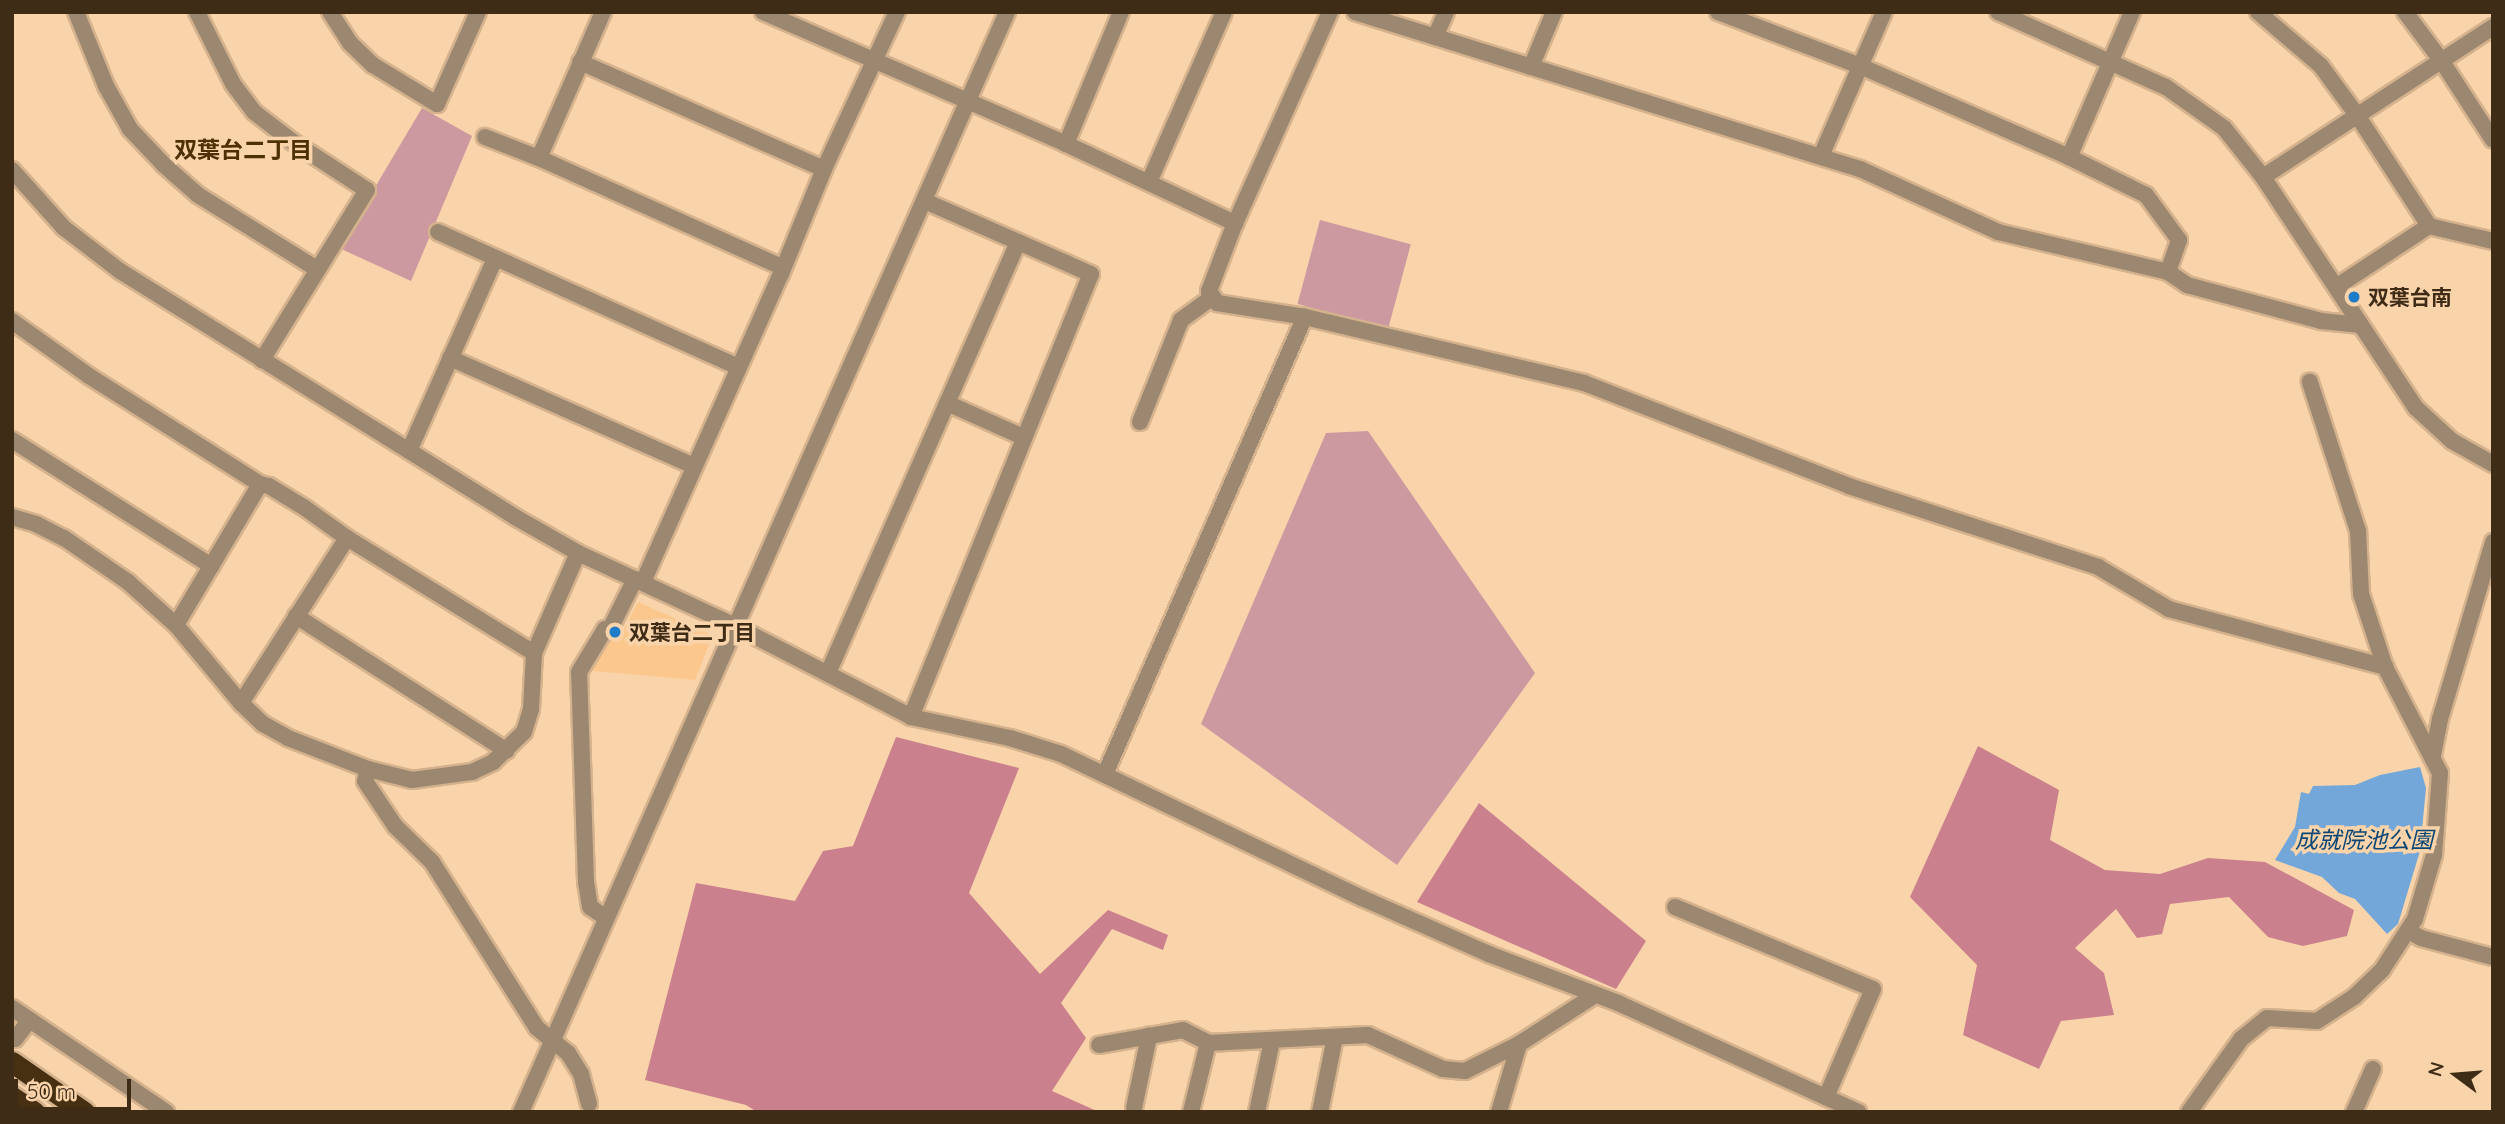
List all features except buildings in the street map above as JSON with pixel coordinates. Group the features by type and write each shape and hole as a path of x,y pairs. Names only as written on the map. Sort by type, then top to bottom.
{"highway":[{"path":"12,1062 84,1112"},
{"path":"12,1097 34,1112"}],"street":[{"path":"76,12 106,86 130,129 155,156 198,195 317,269"},
{"path":"197,12 233,84 254,112 293,142 367,190 261,360"},
{"path":"330,12 350,43 373,65 437,104 478,12"},
{"path":"539,158 603,12"},
{"path":"763,12 796,19 875,62 1066,144 1236,222"},
{"path":"606,918 590,907 586,881 579,672 605,629 609,631 639,581 694,466 824,169 897,12"},
{"path":"521,1112 1007,12"},
{"path":"1066,144 1121,12"},
{"path":"1149,182 1224,12"},
{"path":"1331,12 1236,222 1209,291 1217,303 1305,317 1584,383 1849,486 2098,567 2169,609 2385,667"},
{"path":"1355,12 1860,169 1998,232 2168,272 2187,285 2321,321 2361,325"},
{"path":"1435,37 1446,12"},
{"path":"1531,67 1555,12"},
{"path":"1718,12 1860,66 2069,157 2147,195 2179,240 2168,272"},
{"path":"1821,156 1884,12"},
{"path":"1998,12 2166,87 2207,112 2243,148 2416,408 2452,441 2493,464"},
{"path":"2069,157 2132,12"},
{"path":"2258,12 2321,66 2357,115 2429,226 2493,242"},
{"path":"2405,12 2441,60 2493,140"},
{"path":"2263,177 2493,27"},
{"path":"580,62 824,169"},
{"path":"485,137 539,158 782,267"},
{"path":"12,170 64,228 91,250 261,360 578,553 735,626 911,717 1010,738 1061,754 1362,898 1489,954 1595,995 1826,1097 1848,1110"},
{"path":"911,717 1091,274 925,201"},
{"path":"2336,287 2429,226"},
{"path":"438,232 495,260 738,367"},
{"path":"828,673 1018,243"},
{"path":"409,451 495,260"},
{"path":"1140,422 1181,320 1213,297"},
{"path":"1105,774 1305,317"},
{"path":"12,321 79,369 534,653"},
{"path":"450,358 694,466"},
{"path":"2189,1112 2241,1039 2267,1018 2317,1021 2354,997 2382,970 2416,919 2434,855 2440,773 2385,667 2361,594 2358,531 2310,382"},
{"path":"947,403 1023,437"},
{"path":"12,440 211,566"},
{"path":"176,625 260,484"},
{"path":"12,517 36,524 64,538 128,582 176,625 241,703 263,724 288,738 368,769 412,780 472,772 493,762 524,732 531,709 534,653 578,553"},
{"path":"241,703 346,538"},
{"path":"2433,755 2440,719 2493,542"},
{"path":"296,616 507,751"},
{"path":"368,769 365,781 395,826 432,862 537,1028 568,1053 580,1074 589,1104"},
{"path":"1675,907 1873,989 1826,1097"},
{"path":"2408,931 2421,938 2493,957"},
{"path":"1099,1045 1183,1030 1208,1043 1368,1035 1443,1069 1465,1071 1518,1044 1595,995"},
{"path":"12,1008 166,1112"},
{"path":"15,1039 30,1020"},
{"path":"1134,1108 1149,1036"},
{"path":"1320,1112 1335,1037"},
{"path":"1257,1112 1272,1041"},
{"path":"1191,1112 1208,1043"},
{"path":"1499,1112 1518,1044"},
{"path":"2354,1112 2373,1069"}],"shaded area":[{"path":"422,108 472,136 411,281 339,248"},
{"path":"1320,220 1411,244 1388,328 1297,304"},
{"path":"1368,431 1535,673 1397,865 1201,724 1326,433"},
{"path":"638,602 708,633 710,642 695,680 584,670 606,633 619,638"},
{"path":"896,737 1019,768 969,893 1040,974 1108,910 1168,935 1163,950 1112,929 1061,1003 1086,1038 1052,1091 1099,1112 757,1112 746,1105 645,1080 696,883 795,901 823,851 853,846"},
{"path":"1978,746 2059,790 2050,840 2105,870 2160,874 2208,858 2265,862 2354,910 2347,936 2303,946 2268,937 2229,897 2170,904 2162,934 2137,938 2116,909 2075,948 2104,973 2114,1015 2061,1021 2039,1069 1963,1035 1977,965 1910,897"},
{"path":"1479,803 1646,941 1616,989 1417,902"}],"water":[{"name":"成就院池公園","path":"2420,767 2426,788 2420,851 2398,924 2387,934 2355,899 2339,893 2322,877 2275,860 2295,827 2301,792 2309,794 2313,786 2355,785 2380,775"}],"place":[{"name":"双葉台南","path":"2354,297"},
{"name":"双葉台二丁目","path":"615,632"}],"district":[{"name":"双葉台二丁目","path":"243,150"}]}
